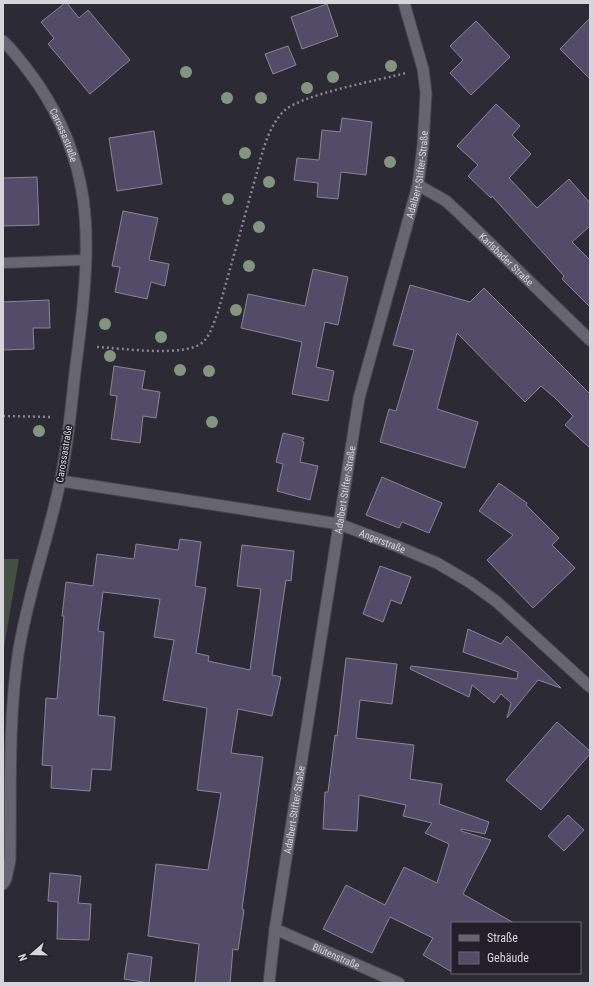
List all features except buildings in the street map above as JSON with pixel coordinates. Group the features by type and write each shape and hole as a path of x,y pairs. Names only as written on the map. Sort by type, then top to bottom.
{"street":[{"name":"Adalbert-Stifter-Straße","path":"269,983 275,929 359,398 418,185 426,117 426,93 423,69 404,3"},
{"name":"Carossastraße","path":"3,41 27,68 46,96 61,123 69,145 83,197 85,260 78,345 61,481 25,612 18,658 12,737 10,860 6,879 3,884"},
{"name":"Karlsbader Straße","path":"418,185 446,201 590,340"},
{"name":"Angerstraße","path":"61,481 339,524 437,563 471,583 497,602 590,687"},
{"name":"Blütenstraße","path":"275,929 399,983"}],"lane":[{"path":"3,263 85,260"}],"path":[{"path":"78,345 178,352 194,348 203,342 211,332 218,312 266,142 275,123 286,110 298,103 329,92 423,69"},
{"path":"3,416 70,417"}],"green space":[{"path":"3,559 19,559 3,653"}]}
